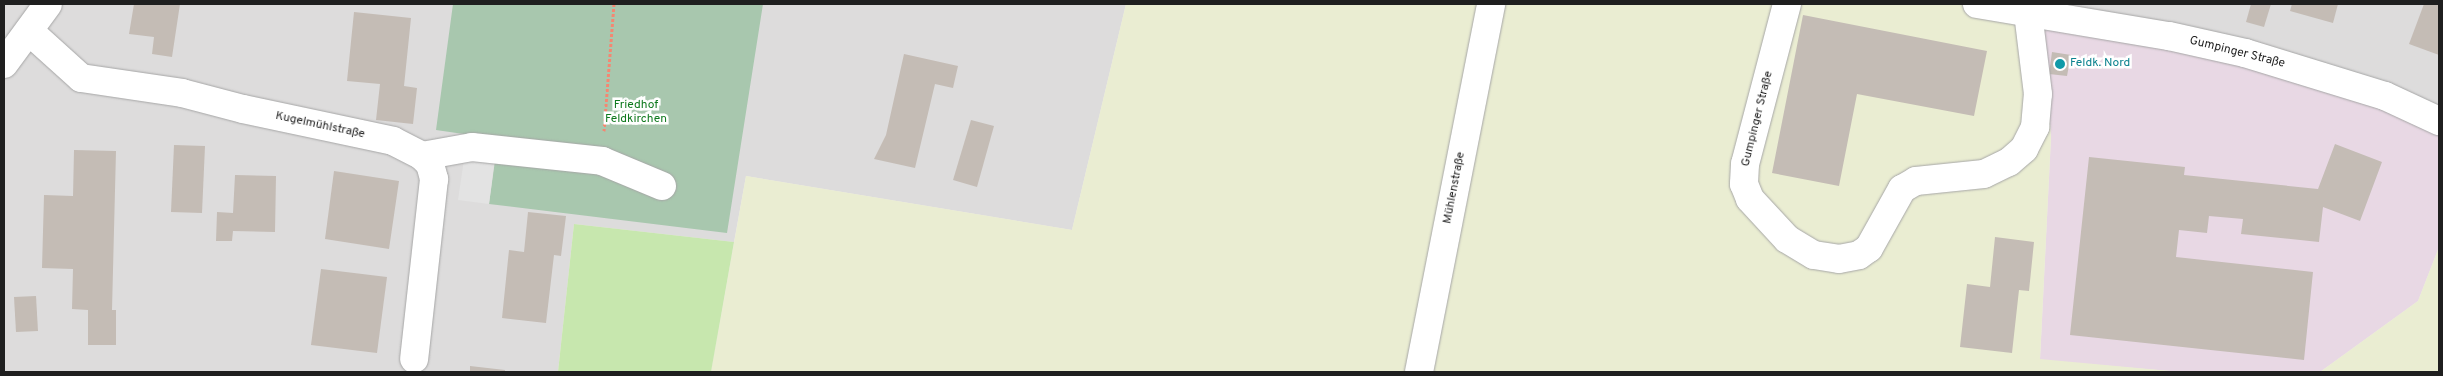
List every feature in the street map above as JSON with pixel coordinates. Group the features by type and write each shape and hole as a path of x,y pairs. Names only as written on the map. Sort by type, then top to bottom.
{"street":[{"path":"4,64 48,4"},
{"name":"Mühlenstraße","path":"1419,372 1491,4"},
{"name":"Gumpinger Straße","path":"1787,4 1745,164 1744,184 1750,200 1787,240 1814,255 1839,259 1858,255 1869,248 1902,189 1916,181 1984,174 2009,162 2024,149 2035,128 2038,94 2028,12"},
{"name":"Gumpinger Straße","path":"1977,4 2245,52 2385,96 2439,121"},
{"name":"Kugelmühlstraße","path":"29,31 81,78 182,93 243,109 393,141 422,156"},
{"path":"422,156 472,147 602,162 662,186"},
{"path":"414,359 434,179 430,164 422,156"}],"path":[{"path":"602,162 614,4"}],"shaded area":[{"path":"4,4 1126,4 1072,230 746,176 734,242 574,224 558,372 4,372"},
{"path":"1981,4 2439,4 2439,121"},
{"path":"2042,15 2074,19 2439,121 2439,247 2418,301 2320,372 2181,372 2040,360 2051,137"},
{"path":"465,153 495,157 489,204 458,200"}],"green space":[{"name":"Friedhof Feldkirchen","path":"453,4 763,4 727,233 489,204 498,139 436,130"},
{"path":"1126,4 1981,4 2042,15 2051,137 2040,359 2181,372 711,372 746,176 1072,230"},
{"path":"574,224 734,242 711,372 558,372"},
{"path":"2439,247 2439,372 2320,372 2418,301"}],"building":[{"path":"134,4 180,4 172,57 152,54 154,37 129,34"},
{"path":"2251,4 2271,4 2264,27 2246,22"},
{"path":"2292,4 2338,4 2333,23 2290,11"},
{"path":"2424,4 2439,4 2439,55 2409,44"},
{"path":"354,12 411,18 404,86 417,88 413,124 376,120 380,84 347,81"},
{"path":"1803,15 1987,51 1974,116 1857,94 1839,186 1772,173"},
{"name":"Feldk. Nord","path":"2052,52 2071,55 2067,76 2049,74"},
{"path":"904,54 958,66 953,88 935,84 915,168 874,159 886,135"},
{"path":"971,120 994,126 977,187 953,180"},
{"path":"2335,144 2382,162 2360,221 2323,207 2319,242 2241,234 2243,219 2209,216 2207,233 2179,230 2176,257 2313,272 2304,360 2070,335 2089,157 2185,167 2184,175 2318,189"},
{"path":"174,145 205,146 202,213 171,212"},
{"path":"74,150 116,151 112,310 116,310 116,345 88,345 88,310 72,309 73,269 42,268 44,195 73,196"},
{"path":"334,171 399,181 389,249 325,239"},
{"path":"235,175 276,176 275,232 233,231 232,241 216,241 217,212 233,213"},
{"path":"528,212 566,216 561,256 554,255 546,323 502,318 509,250 524,252"},
{"path":"1995,237 2034,242 2029,291 2019,290 2012,353 1960,347 1967,284 1990,287"},
{"path":"321,269 387,277 377,353 311,345"},
{"path":"36,296 38,331 16,332 14,297"},
{"path":"470,366 505,370 505,372 470,372"}],"place":[{"name":"Feldk. Nord","path":"2060,64"}]}
